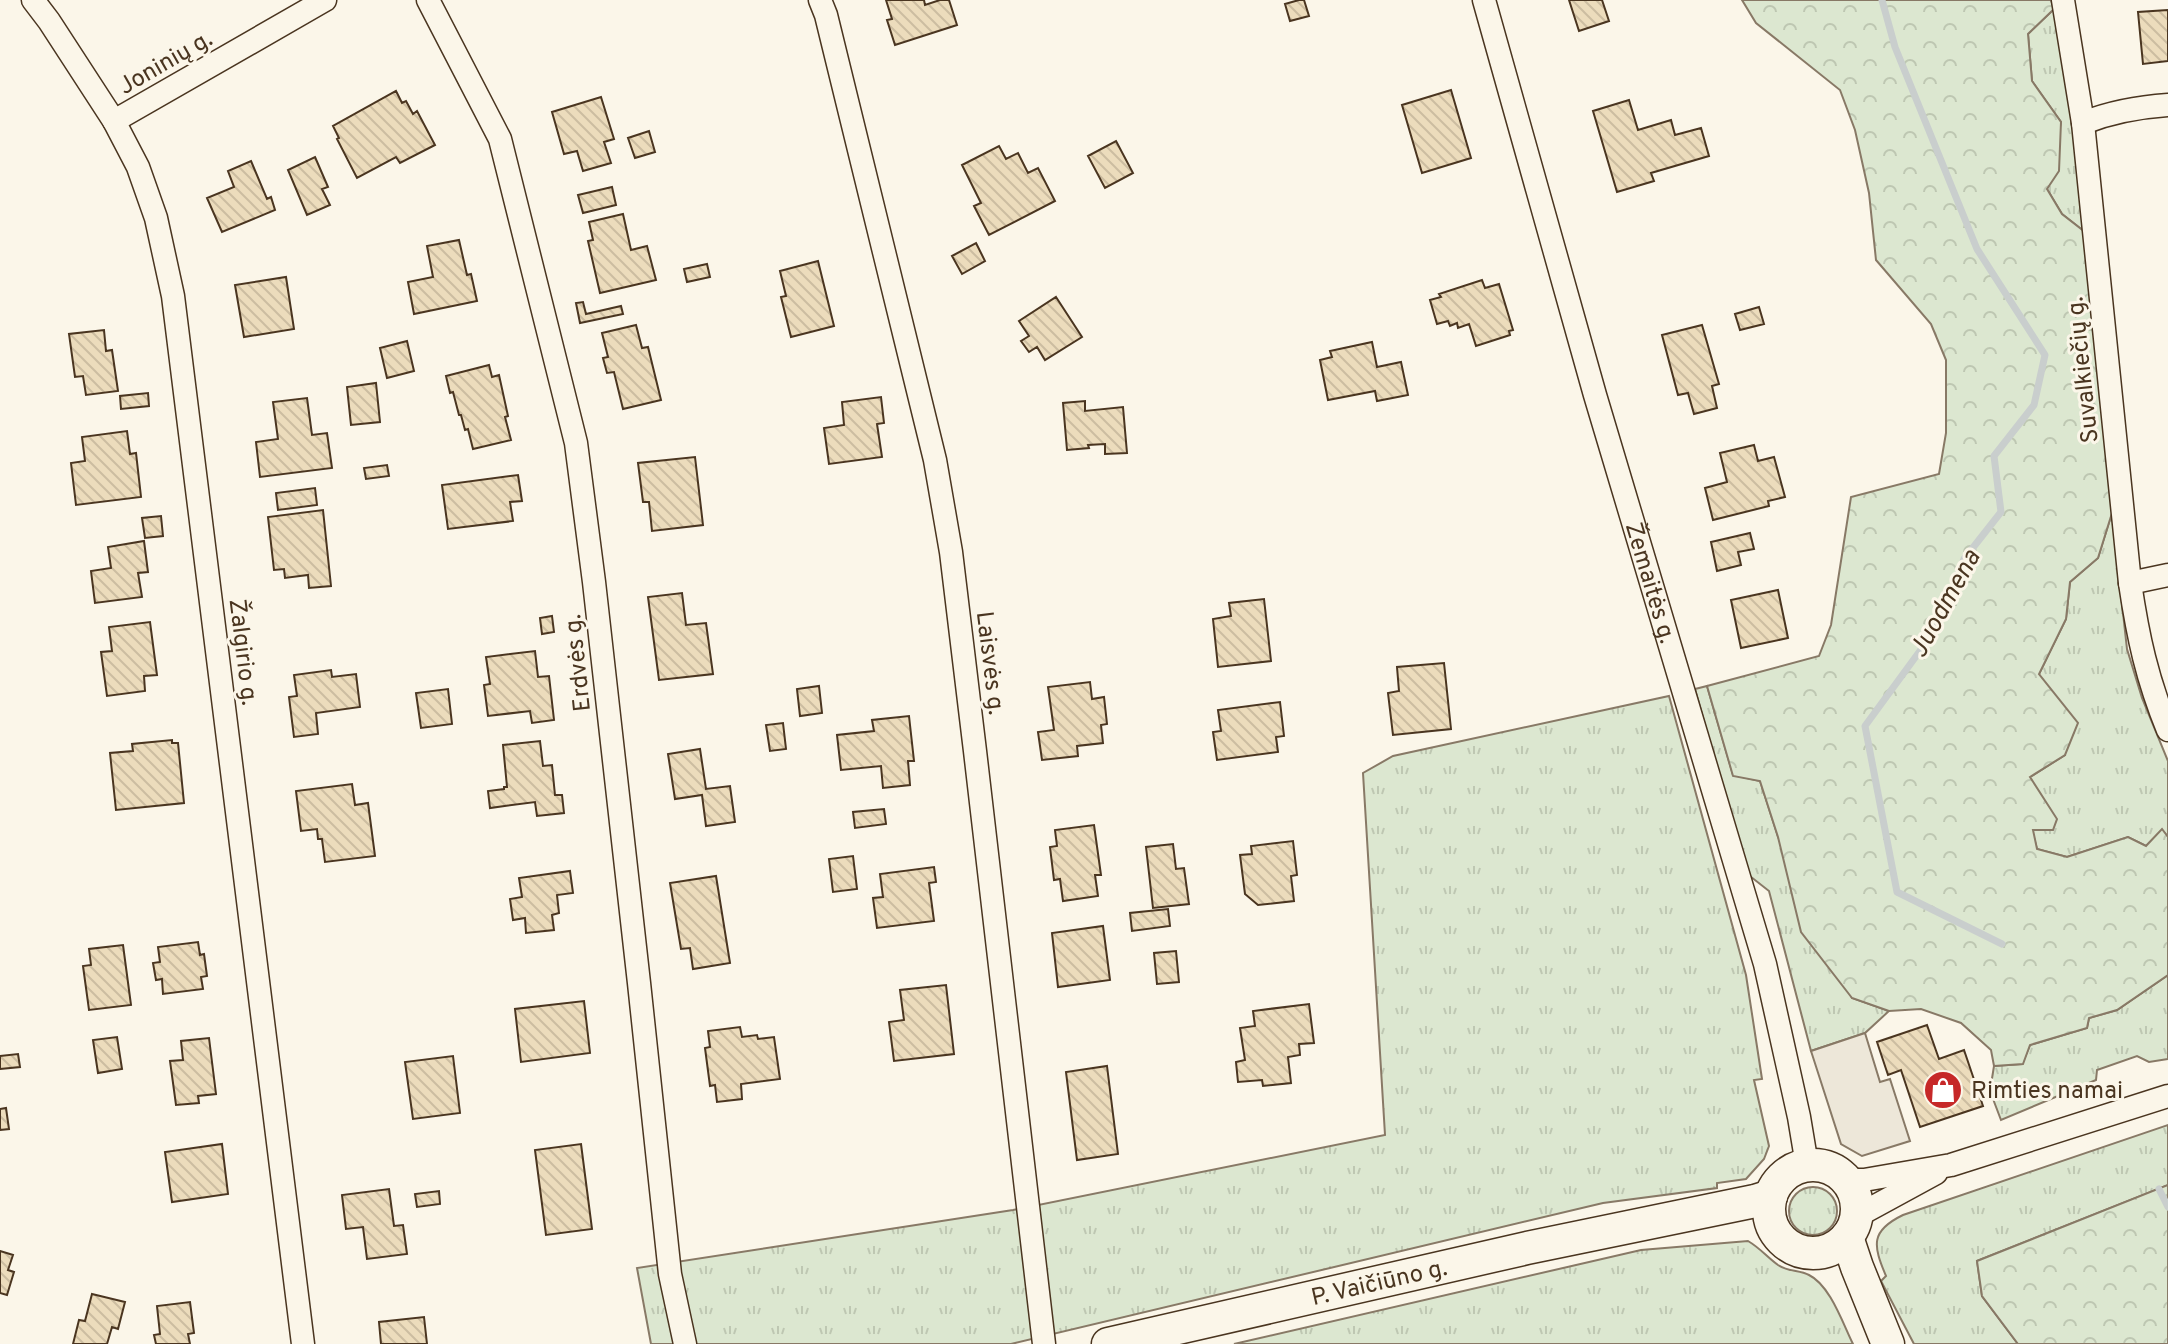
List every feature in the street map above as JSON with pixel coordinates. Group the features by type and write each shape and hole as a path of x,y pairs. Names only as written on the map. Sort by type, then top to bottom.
{"main road":[{"path":"1807,1165 1828,1168 1846,1180 1857,1203 1842,1235 1803,1252 1787,1245 1775,1231 1769,1214 1771,1196 1779,1181 1791,1171 1807,1165"},
{"name":"P. Vaičiūno g.","path":"1108,1344 1527,1248 1771,1196"},
{"name":"P. Vaičiūno g.","path":"1650,1224 1758,1227 1775,1231"},
{"path":"1842,1235 1886,1344"}],"street":[{"name":"Žalgirio g.","path":"33,0 114,121 138,167 156,218 173,296 303,1344"},
{"name":"Joninių g.","path":"114,121 325,0"},
{"name":"Erdvės g.","path":"428,0 500,139 576,443 670,1274 685,1344"},
{"name":"Laisvės g.","path":"820,0 932,445 948,530 1044,1344"},
{"name":"Žemaitės g.","path":"1484,0 1595,395 1765,964 1807,1165"},
{"name":"Suvalkiečių g.","path":"2063,0 2083,123 2130,583 2140,645 2155,700 2168,730"},
{"path":"2083,123 2131,108 2168,105"},
{"path":"2130,583 2168,575"},
{"path":"1846,1180 1864,1180 1951,1165 2168,1096"},
{"path":"1842,1235 1951,1165"}],"green space":[{"path":"1742,0 2051,0 2054,9 2028,34 2032,81 2061,122 2059,171 2047,189 2062,214 2085,232 2112,513 2098,558 2070,582 2066,619 2039,674 2078,723 2065,755 2030,777 2057,819 2053,830 2033,830 2037,849 2067,857 2128,837 2146,846 2162,829 2168,837 2168,975 2117,1010 2089,1018 2087,1028 2030,1045 2023,1064 1994,1066 1991,1050 1961,1023 1921,1009 1889,1011 1852,998 1801,932 1778,837 1760,781 1733,776 1707,686 1819,656 1831,625 1851,497 1939,474 1946,433 1946,360 1931,324 1876,260 1869,193 1855,130 1840,90 1756,23"},
{"path":"2054,9 2074,124 2085,232 2062,214 2047,189 2061,122 2032,81 2028,34"},
{"path":"2112,513 2127,649 2142,698 2168,761 2168,837 2162,830 2146,846 2128,837 2067,857 2037,849 2032,830 2030,777 2065,755 2039,674 2066,619 2070,582 2098,558"},
{"path":"1707,686 1733,775 1760,781 1778,837 1852,998 1889,1011 1865,1033 1811,1051 1769,891 1746,873 1695,689"},
{"path":"1669,696 1746,975 1762,1079 1754,1080 1769,1146 1764,1159 1746,1179 1717,1183 1717,1188 1603,1203 1011,1344 651,1344 637,1268 1013,1210 1385,1135 1363,773 1393,756"},
{"path":"2168,975 2168,1059 2149,1062 2137,1056 2097,1070 2096,1080 2001,1120 1990,1091 1994,1066 2022,1064 2030,1045 2087,1028 2089,1018 2117,1010"},
{"path":"2168,1125 2168,1185 1977,1261 1982,1296 2018,1344 1914,1344 1881,1281 1886,1276 1877,1240 1885,1227 1903,1215"},
{"path":"2168,1185 2168,1344 2018,1344 1982,1296 1977,1261"},
{"path":"1813,1187 1830,1194 1837,1211 1830,1228 1813,1235 1796,1228 1789,1211 1796,1194"},
{"path":"1748,1241 1778,1265 1817,1280 1835,1306 1853,1344 1234,1344 1641,1250"}],"shaded area":[{"path":"1865,1033 1880,1082 1890,1079 1910,1141 1862,1156 1841,1144 1811,1051"}],"building":[{"path":"886,0 924,0 925,5 949,0 957,25 895,45 887,20 892,19"},
{"path":"1304,0 1309,16 1290,21 1285,4"},
{"path":"1569,0 1602,0 1609,21 1579,31"},
{"path":"2168,10 2168,61 2143,64 2138,12"},
{"path":"1451,90 1471,158 1422,173 1402,105"},
{"path":"396,91 413,114 417,111 435,145 400,163 396,157 357,178 333,126"},
{"path":"601,97 614,139 604,142 611,163 583,171 577,151 564,154 552,112"},
{"path":"1629,100 1638,130 1671,120 1675,135 1701,128 1709,156 1651,173 1654,181 1617,192 1593,111"},
{"path":"649,131 655,152 635,158 628,138"},
{"path":"1116,141 1133,173 1105,188 1088,156"},
{"path":"999,146 1006,159 1018,153 1028,173 1038,168 1055,201 989,235 974,206 981,203 962,165"},
{"path":"315,157 328,187 322,189 330,205 307,215 288,170"},
{"path":"251,161 275,210 222,232 207,198 234,187 228,171"},
{"path":"612,187 616,205 583,213 578,195"},
{"path":"623,214 631,250 647,246 656,280 600,293 588,241 593,240 589,222"},
{"path":"459,240 477,301 414,314 408,282 433,277 427,246"},
{"path":"976,243 985,261 962,274 952,256"},
{"path":"818,261 834,326 791,337 781,297 786,296 780,271"},
{"path":"707,264 710,277 687,282 684,269"},
{"path":"286,277 294,329 244,337 235,285"},
{"path":"1482,280 1485,288 1499,284 1513,330 1509,331 1510,335 1476,346 1469,324 1458,328 1457,323 1450,326 1448,321 1437,324 1430,300"},
{"path":"1056,297 1082,337 1045,360 1037,347 1029,352 1021,341 1029,336 1019,321"},
{"path":"583,302 586,314 621,306 623,314 580,323 576,303"},
{"path":"1759,307 1764,324 1740,330 1735,314"},
{"path":"636,325 642,348 648,347 661,400 623,409 614,372 607,373 603,358 608,357 602,333"},
{"path":"1702,325 1719,384 1712,386 1717,408 1694,414 1688,393 1678,395 1662,335"},
{"path":"104,330 106,351 112,350 118,391 86,395 83,376 75,377 69,334"},
{"path":"407,341 414,371 387,378 380,348"},
{"path":"1372,342 1377,367 1401,362 1408,395 1377,401 1375,391 1328,400 1320,360 1332,357 1330,351"},
{"path":"489,365 492,377 499,375 511,440 473,449 446,376"},
{"path":"376,383 380,422 351,425 347,387"},
{"path":"148,393 149,406 121,409 120,396"},
{"path":"881,397 884,423 877,424 882,457 829,464 824,428 844,425 842,402"},
{"path":"307,398 312,435 327,433 332,468 260,477 256,442 278,439 273,402"},
{"path":"1085,401 1085,411 1123,407 1127,453 1105,454 1105,444 1067,450 1063,403"},
{"path":"127,431 130,454 136,453 141,497 76,505 71,463 85,461 82,437"},
{"path":"1754,445 1758,461 1774,457 1785,497 1768,501 1769,506 1713,520 1705,488 1727,482 1720,453"},
{"path":"695,457 703,525 652,531 649,502 643,502 638,463"},
{"path":"387,465 389,476 366,479 364,468"},
{"path":"518,475 522,501 510,502 513,521 448,529 442,485"},
{"path":"315,488 317,505 278,510 276,493"},
{"path":"323,510 331,586 309,588 308,575 285,578 284,569 274,570 268,517"},
{"path":"161,516 163,536 145,538 142,518"},
{"path":"1750,533 1754,549 1738,552 1741,565 1717,571 1711,542"},
{"path":"144,541 148,572 138,573 142,597 95,603 91,571 111,568 108,547"},
{"path":"1778,590 1788,638 1741,648 1731,600"},
{"path":"682,593 686,625 706,623 713,674 659,680 648,597"},
{"path":"1264,599 1271,661 1218,667 1213,619 1231,616 1229,603"},
{"path":"552,616 554,632 542,634 540,618"},
{"path":"150,622 157,675 144,676 145,691 107,696 101,652 112,651 109,627"},
{"path":"535,651 538,677 549,676 554,720 532,723 530,711 488,716 484,685 490,684 486,657"},
{"path":"1444,663 1451,729 1393,735 1388,693 1399,691 1397,667"},
{"path":"331,670 332,677 356,674 360,707 316,713 318,734 294,737 289,697 297,696 294,675"},
{"path":"1090,682 1092,699 1104,697 1107,724 1101,725 1103,743 1077,746 1078,756 1042,760 1038,732 1054,730 1048,687"},
{"path":"819,686 822,713 800,716 797,689"},
{"path":"448,689 452,724 421,728 416,693"},
{"path":"1280,702 1284,736 1276,737 1278,752 1217,760 1213,732 1221,731 1218,710"},
{"path":"909,716 914,761 908,761 910,785 883,788 881,766 841,770 837,735 874,731 872,720"},
{"path":"783,723 786,749 770,751 766,725"},
{"path":"172,740 172,743 178,743 184,803 116,810 110,753 133,751 132,744"},
{"path":"540,741 543,766 552,765 555,795 562,795 564,813 537,816 535,802 490,808 488,791 507,787 503,745"},
{"path":"700,749 706,789 730,786 735,822 706,826 702,795 675,799 668,754"},
{"path":"352,784 355,805 368,803 375,856 325,862 322,839 318,839 317,829 301,831 296,791"},
{"path":"884,809 886,824 855,828 853,812"},
{"path":"1094,825 1101,875 1095,875 1098,896 1063,901 1060,879 1054,880 1050,847 1057,846 1055,830"},
{"path":"1293,841 1297,875 1291,876 1294,901 1258,905 1245,894 1240,855 1252,854 1251,846"},
{"path":"1173,844 1176,869 1184,868 1189,904 1153,908 1146,847"},
{"path":"853,856 857,889 833,892 829,859"},
{"path":"934,867 936,882 929,883 934,921 877,928 873,898 883,897 880,874"},
{"path":"570,871 573,893 557,895 559,913 552,915 554,930 526,933 525,918 513,920 510,899 522,897 519,878"},
{"path":"716,876 730,963 693,969 690,948 681,949 670,883"},
{"path":"1168,909 1170,926 1132,931 1130,913"},
{"path":"1103,926 1110,980 1058,987 1052,933"},
{"path":"198,942 200,955 204,954 207,976 201,977 203,989 163,994 162,979 156,980 153,963 160,962 158,947"},
{"path":"123,945 131,1005 89,1010 83,966 91,965 89,949"},
{"path":"1176,951 1179,982 1157,984 1154,953"},
{"path":"946,985 954,1054 894,1061 889,1022 904,1020 900,990"},
{"path":"584,1001 590,1053 521,1062 515,1009"},
{"path":"1309,1004 1314,1043 1299,1044 1300,1055 1288,1057 1291,1083 1263,1086 1262,1080 1238,1082 1236,1062 1245,1060 1240,1028 1255,1026 1253,1011"},
{"name":"Rimties namai","path":"1927,1025 1939,1059 1964,1050 1983,1106 1920,1127 1901,1070 1888,1075 1877,1042"},
{"path":"740,1027 742,1037 774,1037 780,1079 741,1084 742,1099 717,1102 715,1085 710,1086 705,1048 710,1047 708,1031"},
{"path":"117,1037 122,1069 98,1073 93,1040"},
{"path":"209,1038 216,1094 198,1096 199,1103 176,1105 170,1061 183,1060 181,1041"},
{"path":"18,1054 20,1067 0,1069 0,1056"},
{"path":"453,1056 460,1113 413,1119 405,1062"},
{"path":"1107,1066 1118,1154 1077,1160 1066,1072"},
{"path":"6,1108 9,1129 0,1130 0,1109"},
{"path":"222,1144 228,1194 172,1202 165,1152"},
{"path":"581,1144 592,1229 546,1235 535,1150"},
{"path":"389,1189 394,1226 403,1225 407,1254 367,1259 363,1227 346,1229 342,1195"},
{"path":"439,1191 440,1204 417,1207 415,1194"},
{"path":"0,1251 13,1255 8,1270 14,1272 7,1295 0,1293"},
{"path":"92,1294 125,1302 118,1329 112,1327 107,1344 73,1344 79,1320 85,1321"},
{"path":"190,1302 194,1333 188,1334 190,1344 156,1344 154,1335 160,1334 157,1306"},
{"path":"424,1317 427,1344 381,1344 379,1322"}],"waterway":[{"name":"Juodmena","path":"1882,0 1895,47 1977,249 2045,355 2034,405 1994,456 2001,512 1964,559 1936,629 1865,726 1897,892 2002,944"},
{"name":"Juodmena","path":"2159,1189 2168,1207"}],"place":[{"name":"Rimties namai","path":"1943,1090"}]}
